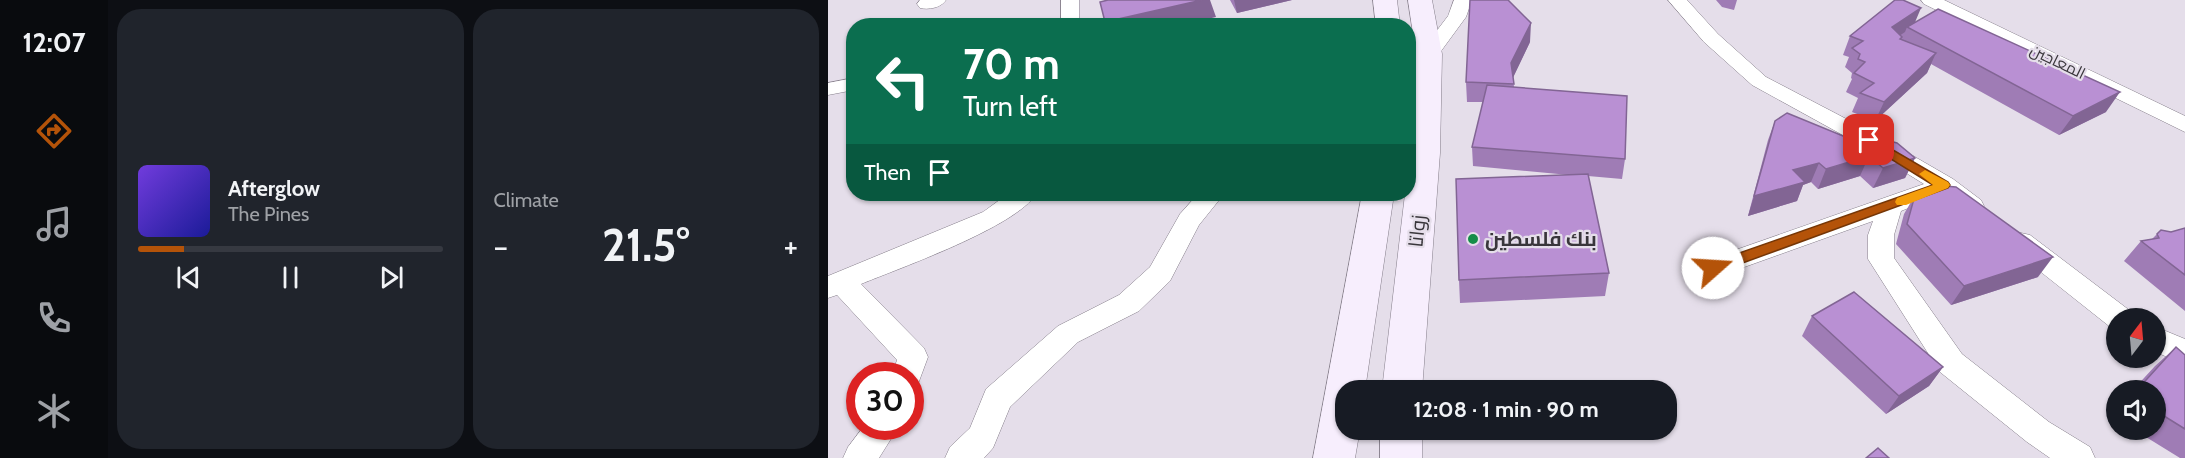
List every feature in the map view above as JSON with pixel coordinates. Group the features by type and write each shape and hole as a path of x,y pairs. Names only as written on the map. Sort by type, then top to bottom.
{"main road":[{"path":"1385,0 1387,18"},
{"name":"زواتا","path":"1403,380 1425,153 1429,54 1420,0"},
{"path":"1334,458 1377,201"},
{"path":"1401,440 1401,458"}],"street":[{"path":"1070,0 1070,18"},
{"path":"1429,54 1456,17 1463,0"},
{"path":"1677,0 1711,38 1759,81 1869,140 1944,185 2106,308"},
{"name":"المعاجين","path":"1930,0 2185,125"},
{"path":"828,89 846,86"},
{"path":"1713,268 1944,185"},
{"path":"911,362 913,357 835,284 992,218 1015,201"},
{"path":"962,458 982,438 997,399 1068,334 1129,303 1160,274 1189,220 1206,201"},
{"path":"1890,206 1881,235 1881,259 1951,363 2038,432 2078,458"},
{"path":"2166,344 2185,353"},
{"path":"860,458 873,440"}],"building":[{"path":"1108,0 1202,0 1123,18 1104,18 1100,2"},
{"path":"1470,0 1508,0 1531,23 1511,63 1514,84 1466,82"},
{"path":"1895,0 1903,0 1921,8 1892,27 1902,37 1900,39 1936,53 1884,102 1860,93 1874,83 1854,73 1865,62 1858,59 1860,54 1852,48 1863,41 1850,36"},
{"path":"1938,9 2120,92 2073,116 1907,27"},
{"path":"1487,85 1627,96 1625,159 1472,147"},
{"path":"1787,113 1843,136 1864,134 1897,143 1915,158 1883,168 1869,156 1826,169 1819,163 1793,170 1805,182 1754,196 1775,121"},
{"path":"1588,174 1609,273 1459,280 1456,179"},
{"path":"1932,185 1956,187 2053,257 1964,286 1907,224 1915,195"},
{"path":"2185,228 2185,275 2141,241 2159,238 2157,234 2161,230 2171,232"},
{"path":"1854,292 1943,367 1899,396 1812,316"},
{"path":"2176,347 2185,355 2185,429 2166,417 2166,380 2146,380 2157,368 2166,368 2166,358"},
{"path":"1878,448 1889,458 1866,458"}],"slow traffic":[{"path":"1902,202 1944,185 1925,174"}],"place":[{"name":"بنك فلسطين","path":"1473,239"}],"route":[{"path":"1713,268 1944,185 1869,140"}]}
